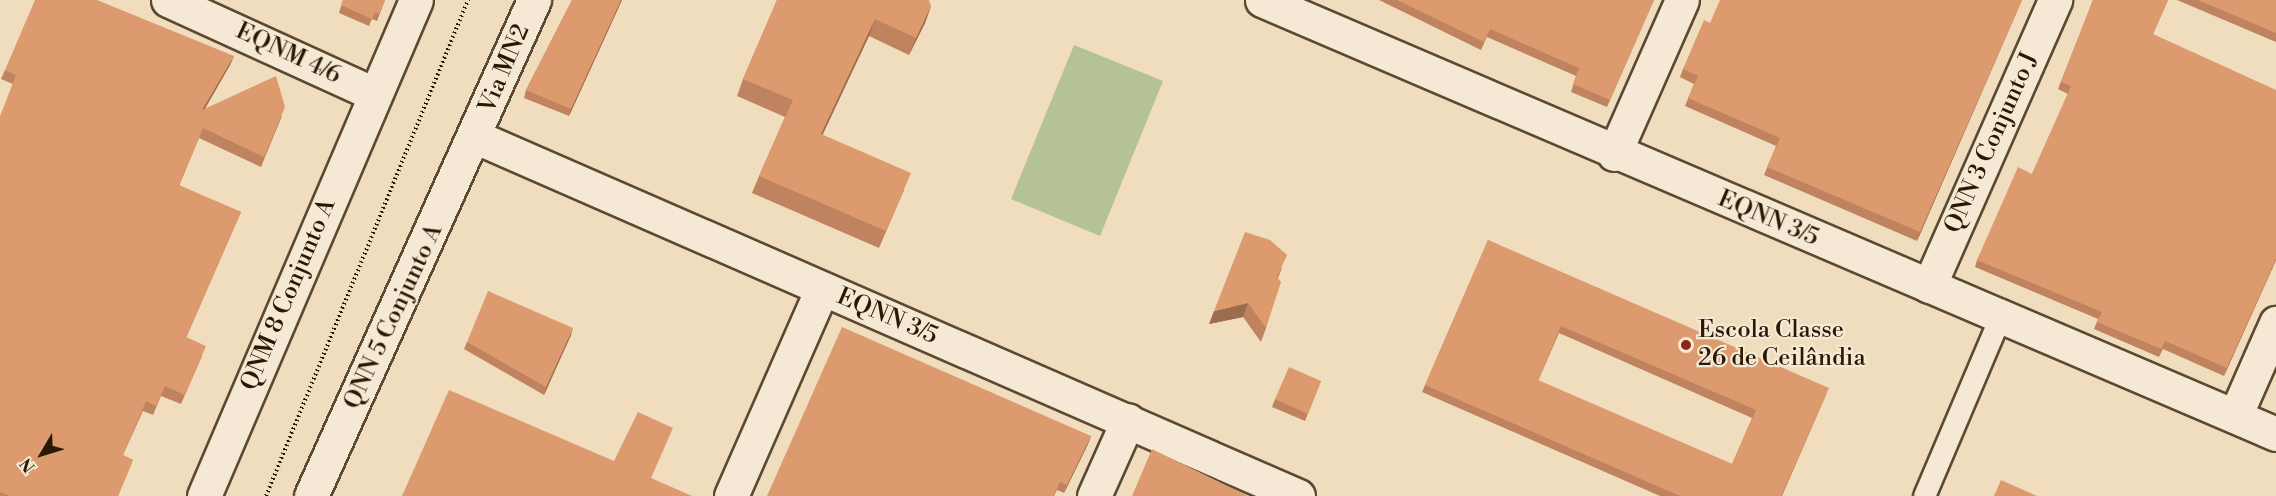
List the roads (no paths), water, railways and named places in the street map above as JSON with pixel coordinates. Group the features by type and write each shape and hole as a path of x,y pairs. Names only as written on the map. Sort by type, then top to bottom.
{"street":[{"name":"EQNM 4/6","path":"168,0 374,94"},
{"path":"374,94 416,0"},
{"name":"Via MN2","path":"476,137 534,0"},
{"name":"EQNN 3/5","path":"1262,0 1299,7 1614,154 2001,315 2276,434"},
{"path":"1614,154 1682,0"},
{"name":"QNN 3 Conjunto J","path":"1929,286 2055,0"},
{"name":"QNM 8 Conjunto A","path":"204,496 374,94"},
{"name":"EQNN 3/5","path":"476,137 1298,496"},
{"name":"QNN 5 Conjunto A","path":"311,496 476,137"},
{"path":"731,496 822,289"},
{"path":"2235,416 2276,322"},
{"path":"227,496 266,349"},
{"path":"1094,496 1128,420"}],"lane":[{"path":"1924,496 2001,315"}],"place":[{"name":"Escola Classe 26 de Ceilândia","path":"1686,345"}]}
